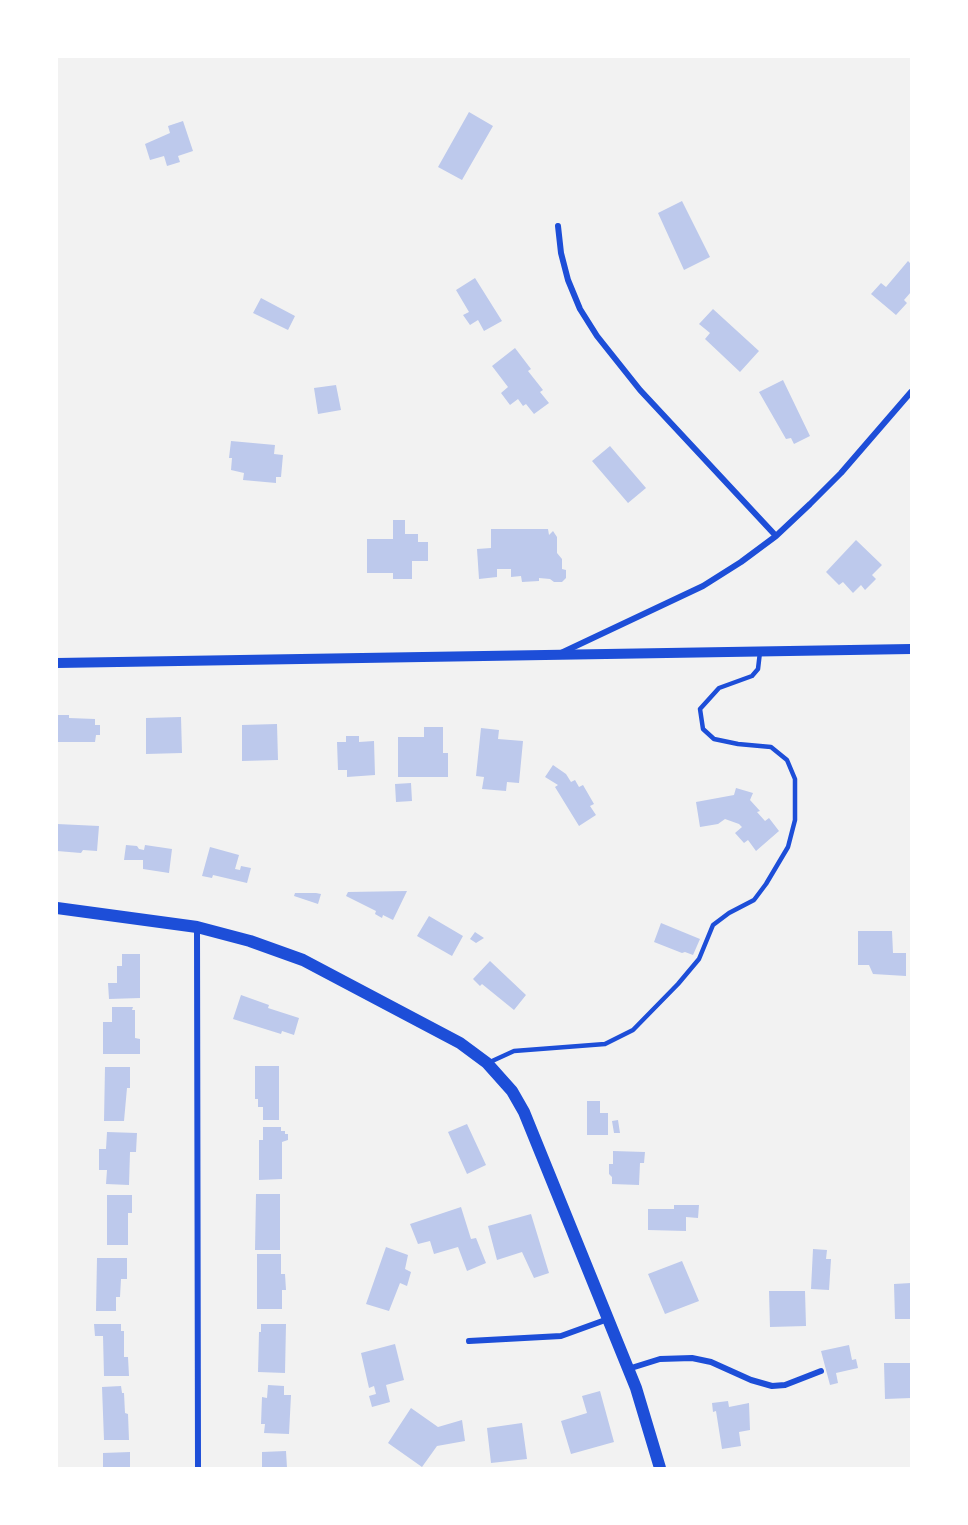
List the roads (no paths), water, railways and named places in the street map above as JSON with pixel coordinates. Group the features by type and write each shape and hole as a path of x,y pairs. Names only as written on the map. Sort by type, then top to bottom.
{"main road":[{"path":"57,908 197,927 250,941 303,960 460,1043 487,1063 512,1091 524,1112 628,1369 649,1424 660,1468"}],"street":[{"path":"558,226 561,253 568,280 580,309 597,336 640,390 776,536"},
{"path":"555,655 703,586 741,562 776,536 841,473 911,392"},
{"path":"57,663 911,649"},
{"path":"197,927 198,1468"},
{"path":"469,1341 561,1336 608,1319"},
{"path":"628,1369 660,1359 692,1358 711,1362 751,1380 772,1386 785,1385 821,1371"}],"lane":[{"path":"487,1063 514,1051 605,1044 633,1030 699,959 714,925 729,913 754,900 766,884 788,847 795,820 795,779 787,760 771,747 714,739 703,729 700,709 719,688 752,676 758,669 760,652"}]}
